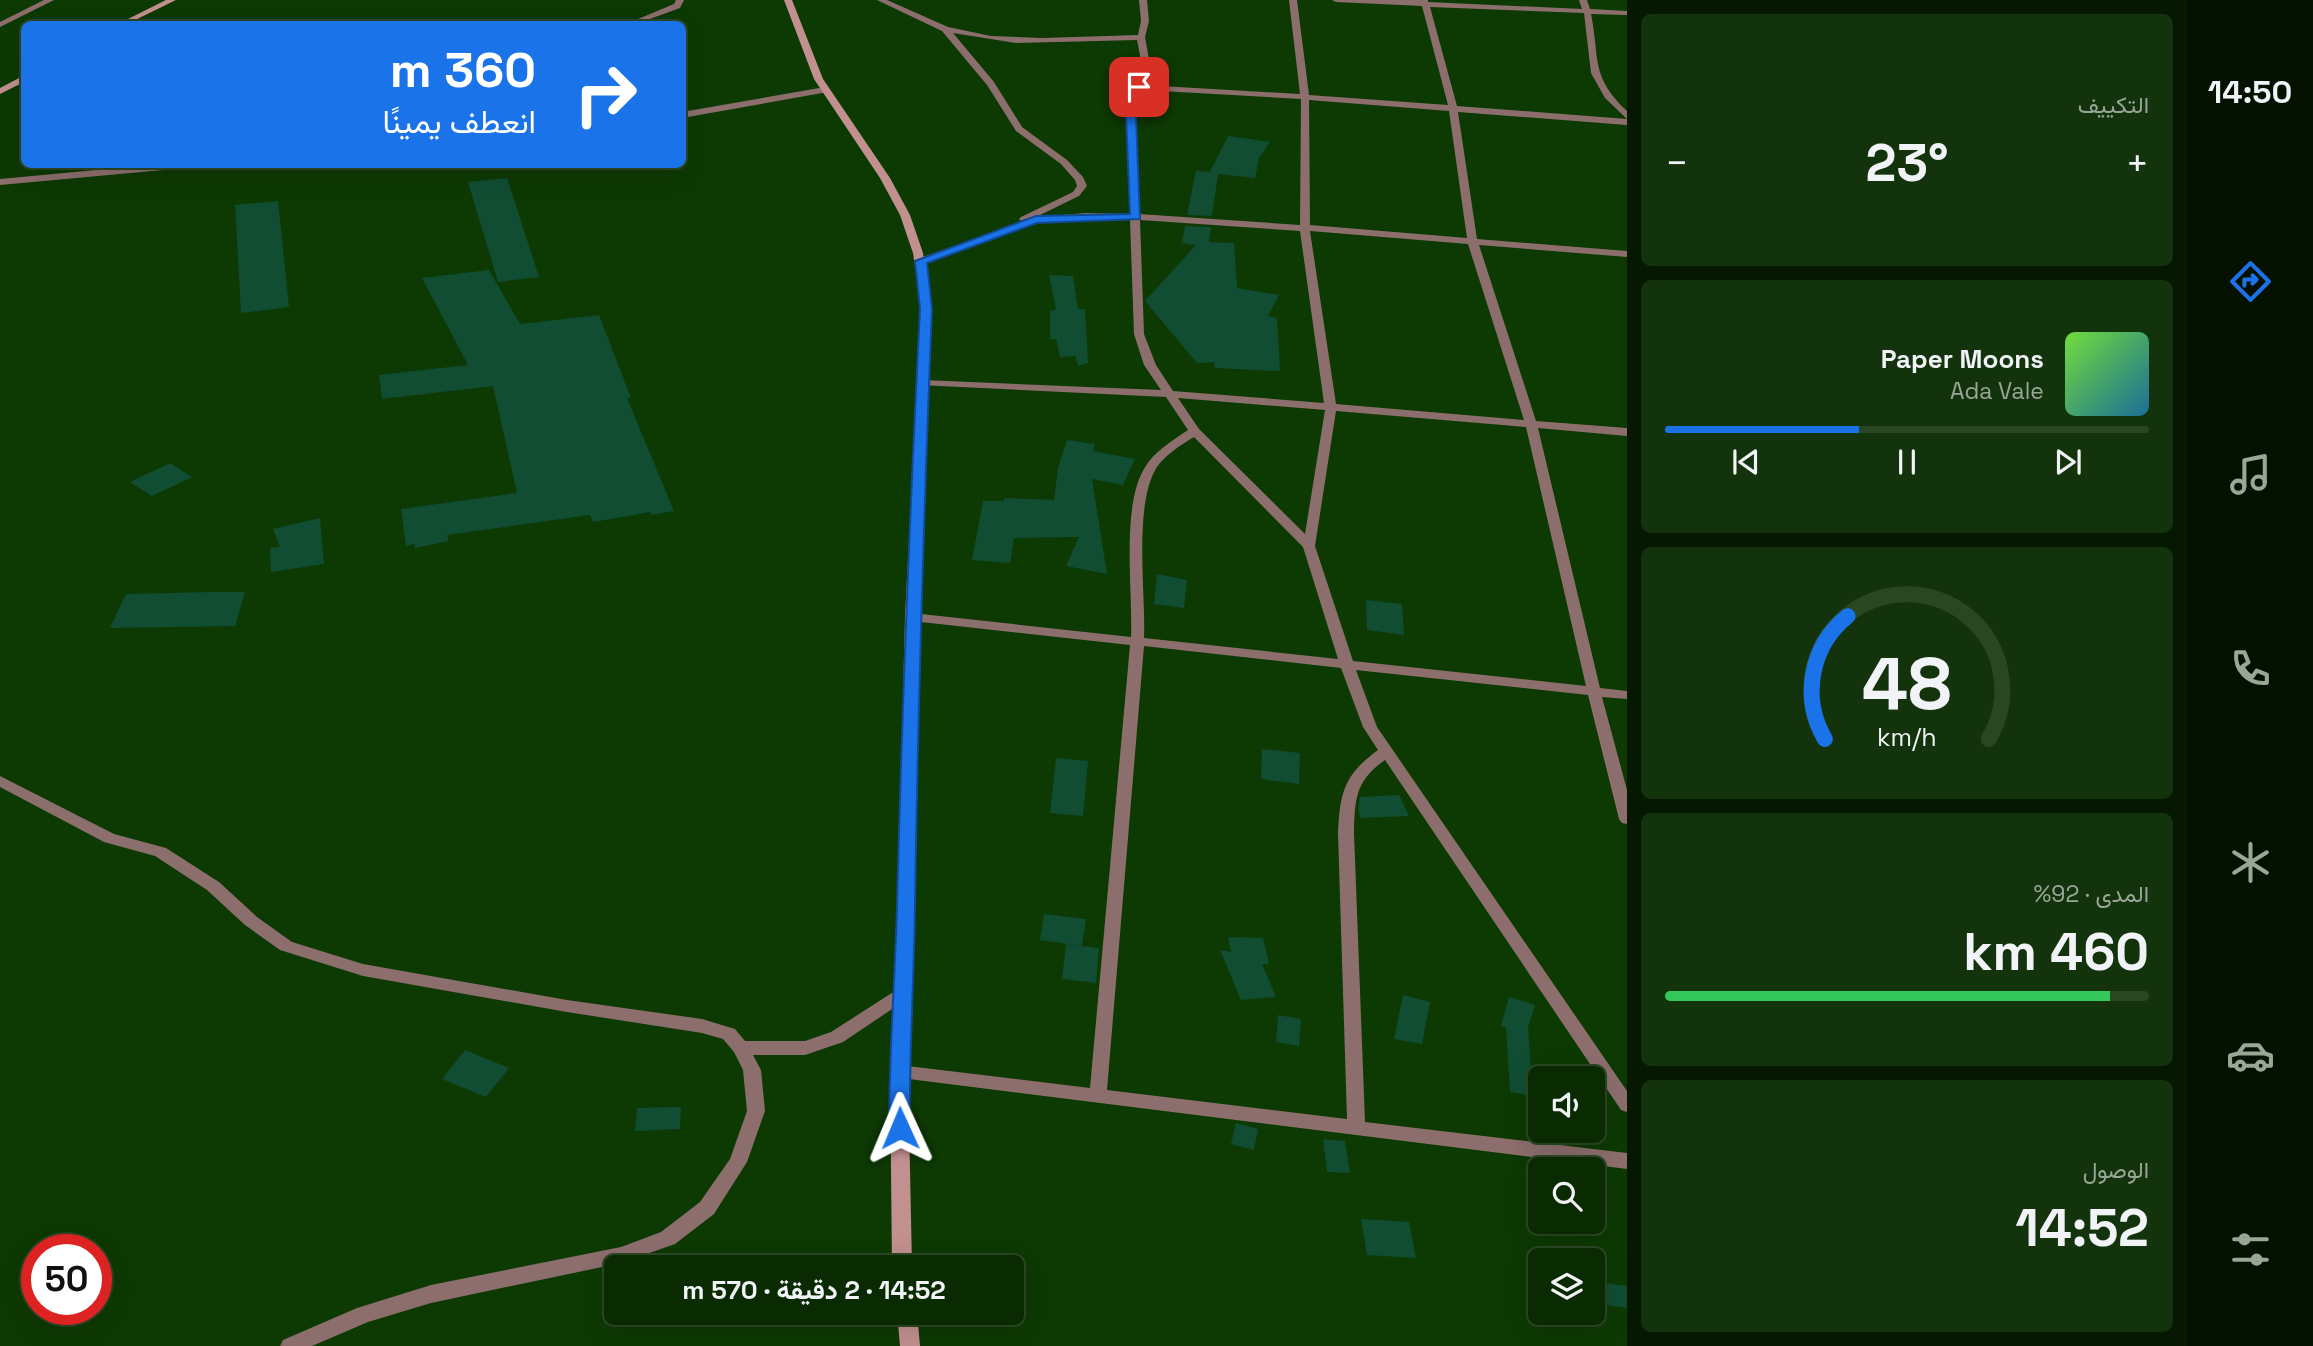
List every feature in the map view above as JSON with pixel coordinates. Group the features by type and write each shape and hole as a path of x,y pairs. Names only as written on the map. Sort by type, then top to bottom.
{"main road":[{"path":"128,21 172,0"},
{"path":"788,0 814,70 884,174 913,234 920,261 926,309 912,617 904,993 899,1072 902,1255"},
{"path":"0,91 21,80"},
{"path":"908,1325 910,1346"}],"street":[{"path":"0,25 50,0"},
{"path":"638,21 677,6 680,0"},
{"path":"881,0 945,29 978,35 1041,40 1141,37"},
{"path":"1143,0 1145,21 1141,37 1146,65 1131,116 1139,334 1150,365 1195,431 1309,546"},
{"path":"1293,0 1305,99 1305,228 1331,409 1309,546 1370,727 1627,1104"},
{"path":"1336,0 1627,13"},
{"path":"1583,0 1588,11 1591,57 1598,82 1611,101 1627,116"},
{"path":"1425,2 1453,108 1473,243 1531,425 1627,819"},
{"path":"945,29 991,84 1019,129 1064,162 1080,179 1082,186 1076,194 1039,210 1011,227"},
{"path":"1139,87 1240,92 1627,122"},
{"path":"686,114 825,90"},
{"path":"0,182 152,168"},
{"path":"920,261 1011,227 1036,220 1063,217 1136,217 1305,228 1627,254"},
{"path":"923,383 1170,394 1627,432"},
{"path":"1098,1096 1137,642 1139,523 1146,475 1162,454 1195,431"},
{"path":"912,617 1627,695"},
{"path":"1356,1127 1346,833 1348,792 1362,768 1387,752"},
{"path":"0,781 109,838 160,852 214,887 251,921 286,946 363,970 567,1006 702,1026 729,1034 741,1048 752,1070 756,1111 738,1162 707,1208 668,1238 621,1255 430,1294 364,1314 290,1346"},
{"path":"741,1048 805,1048 837,1037 904,993"},
{"path":"899,1072 1627,1161"}],"building":[{"path":"1228,136 1270,142 1259,158 1255,178 1218,174 1212,216 1187,215 1196,171 1210,172"},
{"path":"507,178 539,277 498,282 468,182"},
{"path":"278,201 289,307 241,313 235,205"},
{"path":"1185,226 1211,227 1209,242 1234,243 1237,288 1279,295 1268,316 1277,318 1280,371 1215,368 1214,362 1197,363 1145,301 1196,245 1182,243"},
{"path":"489,270 520,324 599,315 631,398 627,398 674,511 651,515 650,512 593,522 590,515 447,535 449,541 415,548 414,544 406,546 401,509 517,493 493,386 382,399 379,375 468,365 422,278"},
{"path":"1049,275 1073,276 1078,309 1085,309 1088,363 1078,366 1075,356 1060,357 1056,339 1050,339 1050,311 1056,309"},
{"path":"1067,440 1095,444 1093,451 1135,459 1123,485 1092,479 1107,574 1066,566 1079,537 1014,538 1010,563 972,560 983,501 1004,501 1004,498 1054,500 1058,468"},
{"path":"170,463 192,477 152,496 130,482"},
{"path":"320,518 324,564 271,572 270,548 280,547 273,529"},
{"path":"1157,574 1187,580 1184,608 1154,604"},
{"path":"245,592 235,626 110,628 126,594"},
{"path":"1366,600 1402,604 1404,635 1367,630"},
{"path":"1262,749 1300,753 1299,784 1261,779"},
{"path":"1056,758 1088,761 1083,816 1050,813"},
{"path":"1399,795 1409,816 1361,818 1358,810 1360,797"},
{"path":"1044,914 1086,919 1082,946 1040,940"},
{"path":"1228,937 1263,938 1269,964 1262,964 1276,997 1241,1000 1220,950 1231,952"},
{"path":"1066,944 1099,948 1096,983 1062,979"},
{"path":"1403,995 1430,1002 1422,1044 1394,1039"},
{"path":"1509,997 1535,1005 1528,1027 1531,1066 1528,1066 1528,1095 1510,1092 1506,1027 1501,1026"},
{"path":"1278,1015 1301,1019 1299,1046 1276,1042"},
{"path":"465,1050 509,1068 486,1097 442,1079"},
{"path":"681,1107 680,1129 635,1131 637,1108"},
{"path":"1236,1123 1258,1129 1254,1150 1231,1144"},
{"path":"1323,1139 1345,1141 1350,1173 1327,1172"},
{"path":"1361,1219 1409,1222 1416,1258 1367,1255"},
{"path":"1605,1283 1627,1286 1627,1308 1605,1305"}],"route":[{"path":"900,1128 899,1072 904,993 912,617 926,309 920,261 1036,220 1063,217 1136,217 1131,116 1139,87"}]}
